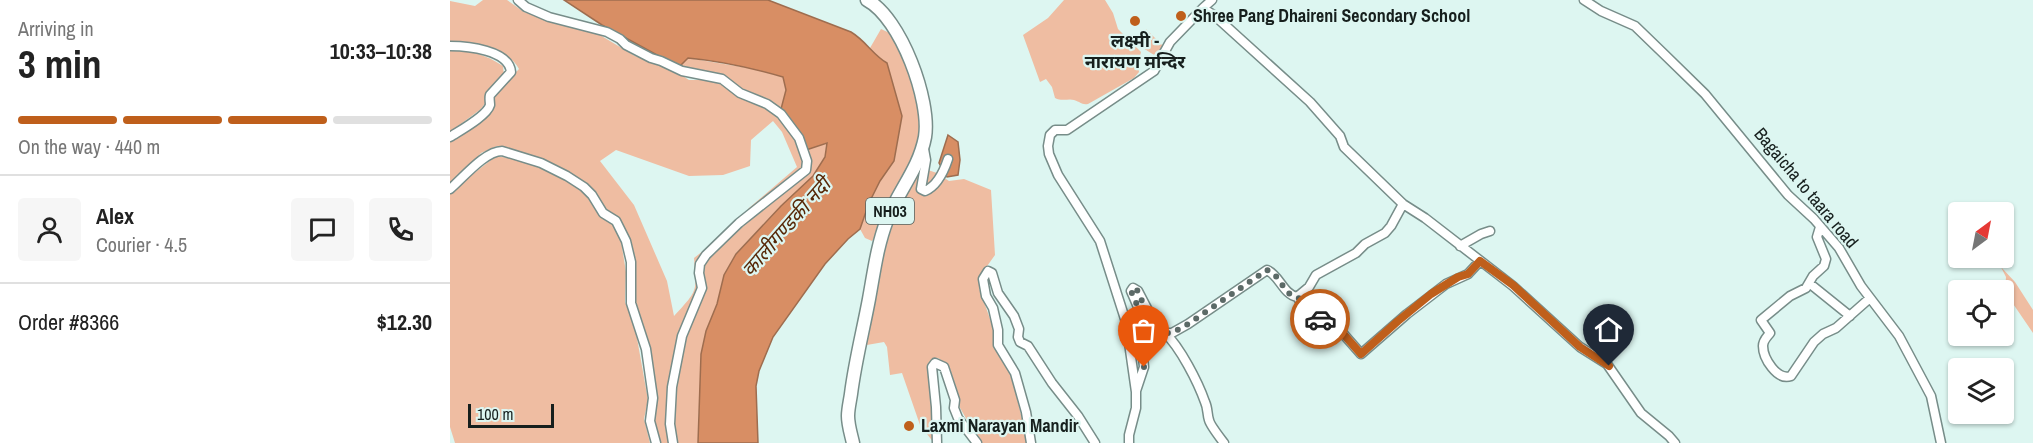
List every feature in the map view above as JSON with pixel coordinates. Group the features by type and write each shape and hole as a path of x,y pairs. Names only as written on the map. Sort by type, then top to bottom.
{"highway":[{"name":"NH03","path":"853,443 848,416 855,361 875,260 886,221 917,165 925,137 926,118 923,97 903,41 880,11 867,0"}],"street":[{"path":"518,0 526,7 549,17 607,32 621,39 626,45 682,71 722,79 740,93 768,104 781,114 802,144 807,161 806,170 740,223 706,255 700,264 702,288 682,336 672,387 670,424 673,443"},
{"path":"1129,443 1136,408 1136,392 1126,322 1100,241 1058,175 1049,154 1050,135 1055,130 1067,130 1154,71 1170,42 1212,0"},
{"name":"Bagaicha to taara road","path":"1585,0 1601,11 1635,26 1705,94 1788,195 1839,248 1870,298 1899,336 1931,396 1941,443"},
{"path":"1203,8 1215,16 1310,102 1340,136 1340,142 1344,147 1403,204 1513,285 1580,347 1607,364 1641,413 1675,443"},
{"path":"450,46 467,46 484,50 511,66 511,72 490,95 487,110 450,137"},
{"path":"925,137 926,160 921,189 926,192 932,189 948,159"},
{"path":"450,189 487,156 498,150 541,163 567,176 584,187 603,213 609,214 616,221 626,241 631,262 631,303 646,349 653,398 650,421 656,443"},
{"path":"1298,297 1309,287 1316,274 1356,253 1365,244 1385,233 1403,204"},
{"path":"1820,227 1817,240 1826,263 1813,276 1806,288 1790,296 1761,320 1770,333 1764,341 1765,353 1775,372 1781,377 1791,376 1814,342 1823,334 1836,328 1870,298"},
{"path":"1460,246 1490,231"},
{"path":"1165,333 1172,333 1188,324 1267,270 1275,275 1288,293 1298,297 1315,316 1339,329 1361,354 1431,294 1458,277 1468,274 1480,261"},
{"path":"1031,443 1026,412 1015,373 998,345 998,330 993,308 986,296 983,279 988,271 992,273 998,293 1014,316 1020,342 1026,343 1095,443"},
{"path":"1809,283 1850,316"},
{"path":"1136,392 1144,367 1138,307 1131,291 1133,288 1138,291 1151,316 1179,348 1182,359 1200,388 1207,407 1209,422 1224,443"},
{"path":"937,443 932,367 935,363 944,367 955,400 954,408 958,418 977,443"}],"shaded area":[{"path":"483,0 507,0 524,12 600,35 635,56 667,66 689,80 709,80 728,87 775,113 796,140 803,161 802,170 705,254 700,288 678,336 669,443 658,443 653,422 650,348 635,302 636,261 631,241 619,218 605,208 593,190 568,172 544,160 497,146 481,153 450,183 450,141 494,109 495,94 519,69 507,56 498,51 469,43 450,42 450,1 475,6","holes":["773,121 782,132 797,167 749,208 736,225 694,258 696,278 694,290 688,301 674,316 667,281 634,205 600,161 616,150 689,176 723,175 750,166 751,140"]},
{"path":"1064,0 1105,0 1113,13 1118,29 1141,52 1139,72 1134,78 1088,104 1055,98 1052,87 1046,79 1040,82 1023,35 1048,18"},
{"path":"881,29 896,36 912,79 920,110 921,125 916,156 887,203 878,233 872,241 865,238 860,229 880,181 894,161 902,116 887,63 875,56 870,48"},
{"path":"1146,29 1163,47 1154,55 1143,48 1138,37"},
{"path":"450,49 471,52 490,59 503,66 504,76 488,90 486,102 481,109 450,132"},
{"path":"688,58 754,69 783,77 786,90 781,109 740,91 725,78 679,67"},
{"path":"827,143 825,157 813,176 736,253 724,275 717,304 706,331 698,443 674,443 675,392 683,340 704,292 701,269 707,257 807,172 806,150"},
{"path":"496,156 521,160 567,179 584,193 602,217 611,221 617,230 626,272 625,302 635,327 648,400 644,419 650,443 455,443 450,427 450,192"},
{"path":"922,168 937,173 949,181 964,179 991,190 995,255 980,276 979,288 1014,386 1028,443 980,443 959,406 957,390 949,366 938,358 929,364 934,443 920,425 902,373 890,375 887,347 884,342 861,346 886,243 896,213"},
{"path":"2002,268 2013,280 2006,280"},
{"path":"2014,281 2033,310 2033,333 2014,305"}],"water":[{"name":"कालीगण्डकी नदी","path":"564,0 768,0 851,32 887,63 902,116 894,161 880,181 869,203 860,229 825,264 773,337 759,371 756,386 758,443 698,443 701,354 706,331 717,304 724,275 736,254 813,176 825,157 827,143 806,150 800,132 781,109 786,90 783,77 736,65 688,58 679,67 602,25"},
{"path":"948,135 958,142 960,160 958,175 947,177 939,163"}],"way so far":[{"path":"1144,367 1138,307 1131,291 1133,288 1138,291 1157,325 1165,333 1172,333 1267,270 1275,275 1288,293 1298,297 1308,311 1320,319"}],"place":[{"name":"Shree Pang Dhaireni Secondary School","path":"1181,16"},
{"name":"लक्ष्मी - नारायण मन्दिर","path":"1135,21"},
{"name":"Laxmi Narayan Mandir","path":"909,426"}],"route":[{"path":"1320,319 1339,329 1359,354 1365,353 1398,321 1431,294 1458,277 1468,274 1480,261 1513,285 1586,352 1609,366"}]}
